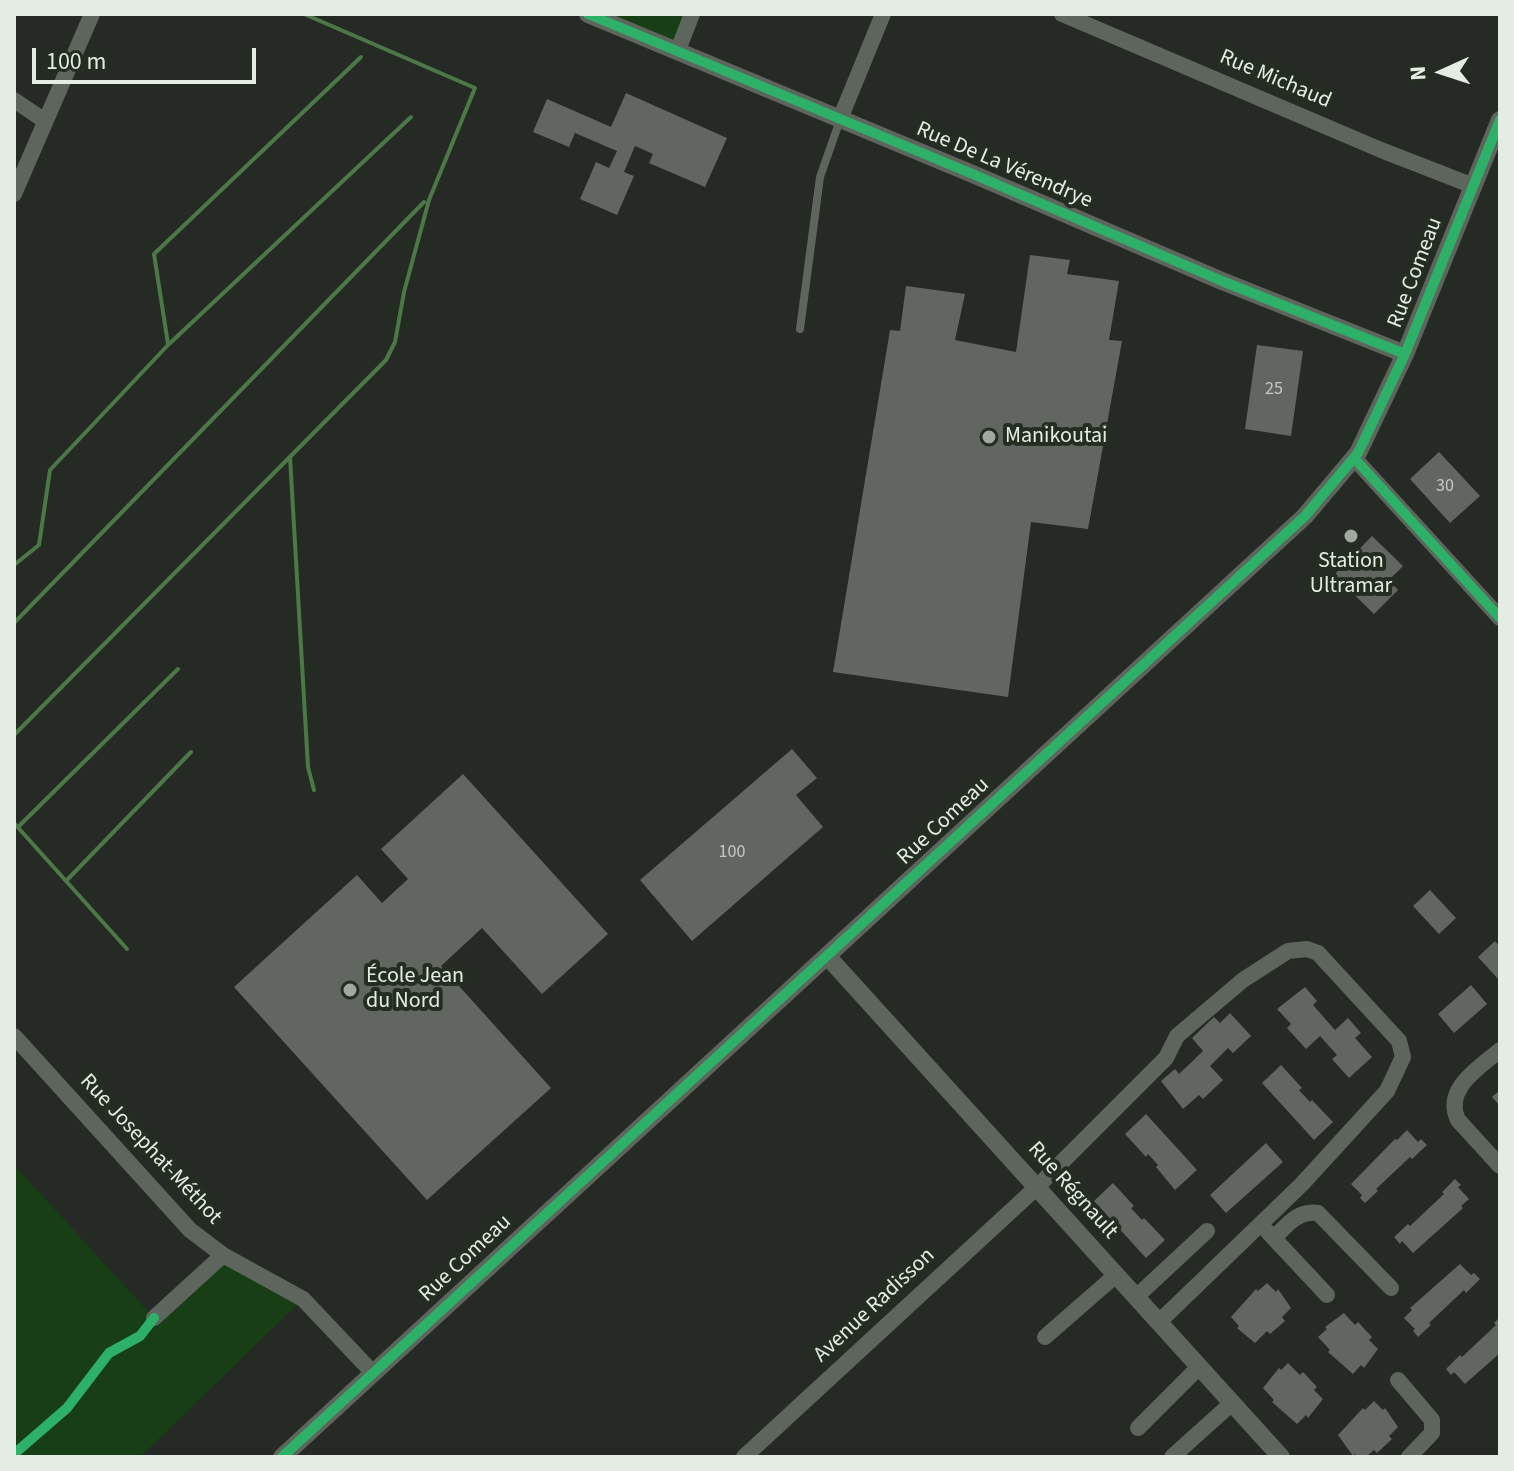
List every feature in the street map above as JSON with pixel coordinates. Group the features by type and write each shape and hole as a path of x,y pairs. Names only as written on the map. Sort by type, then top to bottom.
{"street":[{"path":"14,194 92,14"},
{"name":"Rue De La Vérendrye","path":"588,14 1222,281 1405,354"},
{"path":"678,50 692,14"},
{"path":"840,119 883,14"},
{"name":"Rue Michaud","path":"1062,14 1381,150 1471,185"},
{"path":"14,100 45,121"},
{"name":"Rue Comeau","path":"282,1457 1305,516 1354,458 1405,354 1471,185 1500,120"},
{"path":"1354,458 1500,618"},
{"name":"Avenue Radisson","path":"744,1457 1037,1187 1166,1058 1177,1036 1243,980 1288,951 1307,949 1318,953 1399,1041 1403,1057 1387,1091 1261,1224"},
{"name":"Rue Régnault","path":"828,957 1281,1457"},
{"name":"Rue Josephat-Méthot","path":"14,1036 190,1230 223,1255 303,1299 373,1373"},
{"path":"1500,1050 1458,1088 1454,1105 1458,1120 1500,1166"},
{"path":"1274,1238 1296,1216 1318,1213 1391,1288"},
{"path":"1159,1322 1261,1224 1327,1295"},
{"path":"1136,1297 1207,1231"},
{"path":"154,1318 223,1255"},
{"path":"1045,1337 1116,1275"},
{"path":"1138,1428 1199,1367"},
{"path":"1398,1380 1432,1420 1432,1433 1409,1457"},
{"path":"1172,1457 1232,1403"}],"lane":[{"path":"800,329 820,177 840,119"}],"green space":[{"path":"590,14 687,14 674,48"},
{"path":"14,1165 154,1318 223,1255 303,1299 140,1457 14,1457"}],"building":[{"path":"626,93 727,138 705,187 649,163 653,154 635,146 624,172 634,176 617,215 580,199 596,162 609,168 617,151 575,133 569,147 533,132 547,99 611,127"},
{"name":"Manikoutai","path":"1030,255 1070,260 1067,274 1119,281 1109,340 1122,341 1088,529 1031,522 1008,697 833,672 890,330 900,331 906,286 965,294 955,340 1016,352"},
{"path":"1257,345 1303,351 1291,436 1245,429"},
{"path":"1439,452 1480,496 1450,523 1410,479"},
{"path":"1372,536 1403,566 1389,580 1398,590 1374,614 1334,575"},
{"path":"792,749 817,778 796,795 823,827 692,941 640,880"},
{"name":"École Jean du Nord","path":"463,774 608,934 542,994 482,928 441,966 551,1088 427,1200 234,987 357,875 382,903 408,879 381,849"},
{"path":"1430,890 1456,918 1439,934 1413,906"},
{"path":"1495,941 1500,947 1500,981 1478,957"},
{"path":"1471,985 1487,1004 1454,1033 1438,1014"},
{"path":"1305,987 1317,1001 1313,1005 1335,1030 1348,1018 1361,1033 1355,1038 1372,1057 1349,1078 1332,1059 1337,1055 1320,1036 1306,1049 1287,1028 1291,1024 1277,1009"},
{"path":"1230,1013 1251,1036 1233,1053 1228,1048 1210,1066 1223,1080 1203,1099 1199,1095 1183,1109 1161,1081 1175,1069 1179,1074 1203,1051 1192,1038 1214,1017 1220,1023"},
{"path":"1281,1065 1302,1088 1299,1090 1333,1122 1314,1140 1262,1083"},
{"path":"1500,1090 1500,1106 1492,1097"},
{"path":"1146,1114 1197,1170 1175,1190 1156,1167 1158,1165 1125,1134"},
{"path":"1407,1130 1418,1142 1421,1139 1427,1145 1412,1159 1410,1157 1365,1203 1351,1184"},
{"path":"1266,1143 1283,1162 1226,1213 1210,1195"},
{"path":"1455,1179 1469,1199 1461,1206 1463,1208 1413,1253 1402,1241 1400,1244 1394,1237 1444,1194 1442,1192"},
{"path":"1113,1183 1134,1206 1131,1208 1165,1240 1146,1258 1094,1201"},
{"path":"1460,1264 1480,1279 1466,1293 1464,1290 1418,1337 1404,1318 1412,1310 1410,1308"},
{"path":"1267,1283 1276,1292 1278,1289 1291,1308 1282,1317 1285,1321 1270,1334 1267,1331 1255,1343 1237,1328 1239,1326 1231,1317 1256,1289 1258,1291"},
{"path":"1344,1313 1355,1325 1358,1322 1378,1349 1364,1368 1361,1365 1353,1374 1328,1352 1330,1350 1318,1337 1327,1329 1325,1327"},
{"path":"1500,1317 1500,1353 1465,1384 1454,1372 1451,1375 1446,1369 1496,1325 1494,1323"},
{"path":"1288,1363 1300,1375 1303,1372 1323,1399 1308,1418 1306,1415 1297,1424 1272,1402 1274,1400 1263,1388 1279,1368 1281,1370"},
{"path":"1374,1401 1383,1410 1385,1408 1398,1427 1389,1436 1392,1439 1377,1453 1374,1450 1366,1457 1353,1456 1338,1435 1363,1408 1365,1410"}],"waterway":[{"path":"14,735 386,360 395,342 404,292 429,200 475,88 304,14"},
{"path":"168,344 154,254 361,57"},
{"path":"14,565 39,545 50,470 168,345 411,117"},
{"path":"14,623 424,202"},
{"path":"290,457 308,767 314,790"},
{"path":"18,827 178,669"},
{"path":"66,881 191,752"},
{"path":"14,823 127,949"}],"cycle path":[{"path":"588,14 1222,281 1405,354"},
{"path":"282,1457 1305,516 1358,453 1405,354 1500,120"},
{"path":"1354,458 1500,618"},
{"path":"14,1454 67,1408 109,1353 140,1336 154,1318"}],"place":[{"name":"Manikoutai","path":"989,437"},
{"name":"Station Ultramar","path":"1351,536"},
{"name":"École Jean du Nord","path":"350,990"}]}
